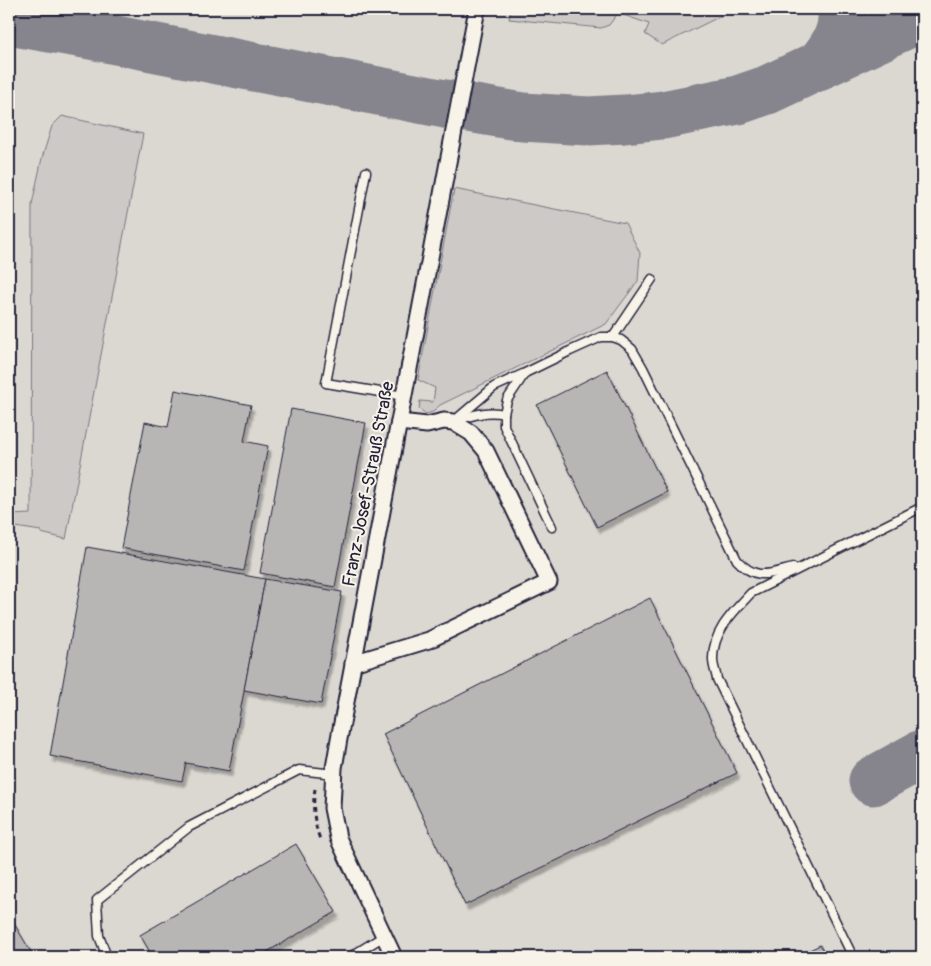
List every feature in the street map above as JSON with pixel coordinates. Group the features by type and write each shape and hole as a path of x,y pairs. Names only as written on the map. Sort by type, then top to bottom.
{"street":[{"name":"Franz-Josef-Strauß Straße","path":"394,957 338,838 332,808 334,774 353,663 477,9"},
{"path":"353,663 429,640 548,582 486,451 471,432 453,422 444,421 427,425 399,422"}],"lane":[{"path":"366,172 326,383 404,396"},
{"path":"613,337 652,279"},
{"path":"453,422 494,387 601,338 613,337 621,340 632,349 643,368 737,560 747,571 764,575 804,565"},
{"path":"525,373 508,400 504,414 504,426 552,527"},
{"path":"453,422 480,413 494,412 504,414"},
{"path":"853,957 717,679 713,660 716,639 729,615 751,593 922,507"},
{"path":"107,957 99,936 97,900 190,827 299,770 334,774"},
{"path":"350,957 384,936"}],"shaded area":[{"path":"9,9 922,9 922,957 9,957"},
{"path":"511,9 735,9 662,45 645,34 649,24 618,13 609,25 601,28 509,19"},
{"path":"62,116 143,134 66,539 41,533 41,531 9,526 9,515 31,514 32,204 42,158 52,126"},
{"path":"454,189 625,223 640,253 638,281 606,324 440,405 433,412 426,414 419,409 420,401 433,402 435,388 418,380"}],"building":[{"path":"607,370 667,492 597,527 537,405"},
{"path":"175,390 251,405 244,441 268,446 244,571 121,548 145,422 168,427"},
{"path":"291,409 366,423 335,587 260,573"},
{"path":"87,547 265,579 229,771 186,763 182,781 50,756"},
{"path":"265,579 342,592 321,704 244,690"},
{"path":"650,598 737,773 465,905 383,734"},
{"path":"296,844 336,912 258,957 153,957 140,935"},
{"path":"9,915 34,957 9,957"},
{"path":"820,945 826,957 795,957"}],"taxiway":[{"path":"818,67 839,34 842,9"},
{"path":"9,21 445,104 523,117 588,121 663,115 738,100 767,90 922,17"},
{"path":"873,781 922,754"}]}
